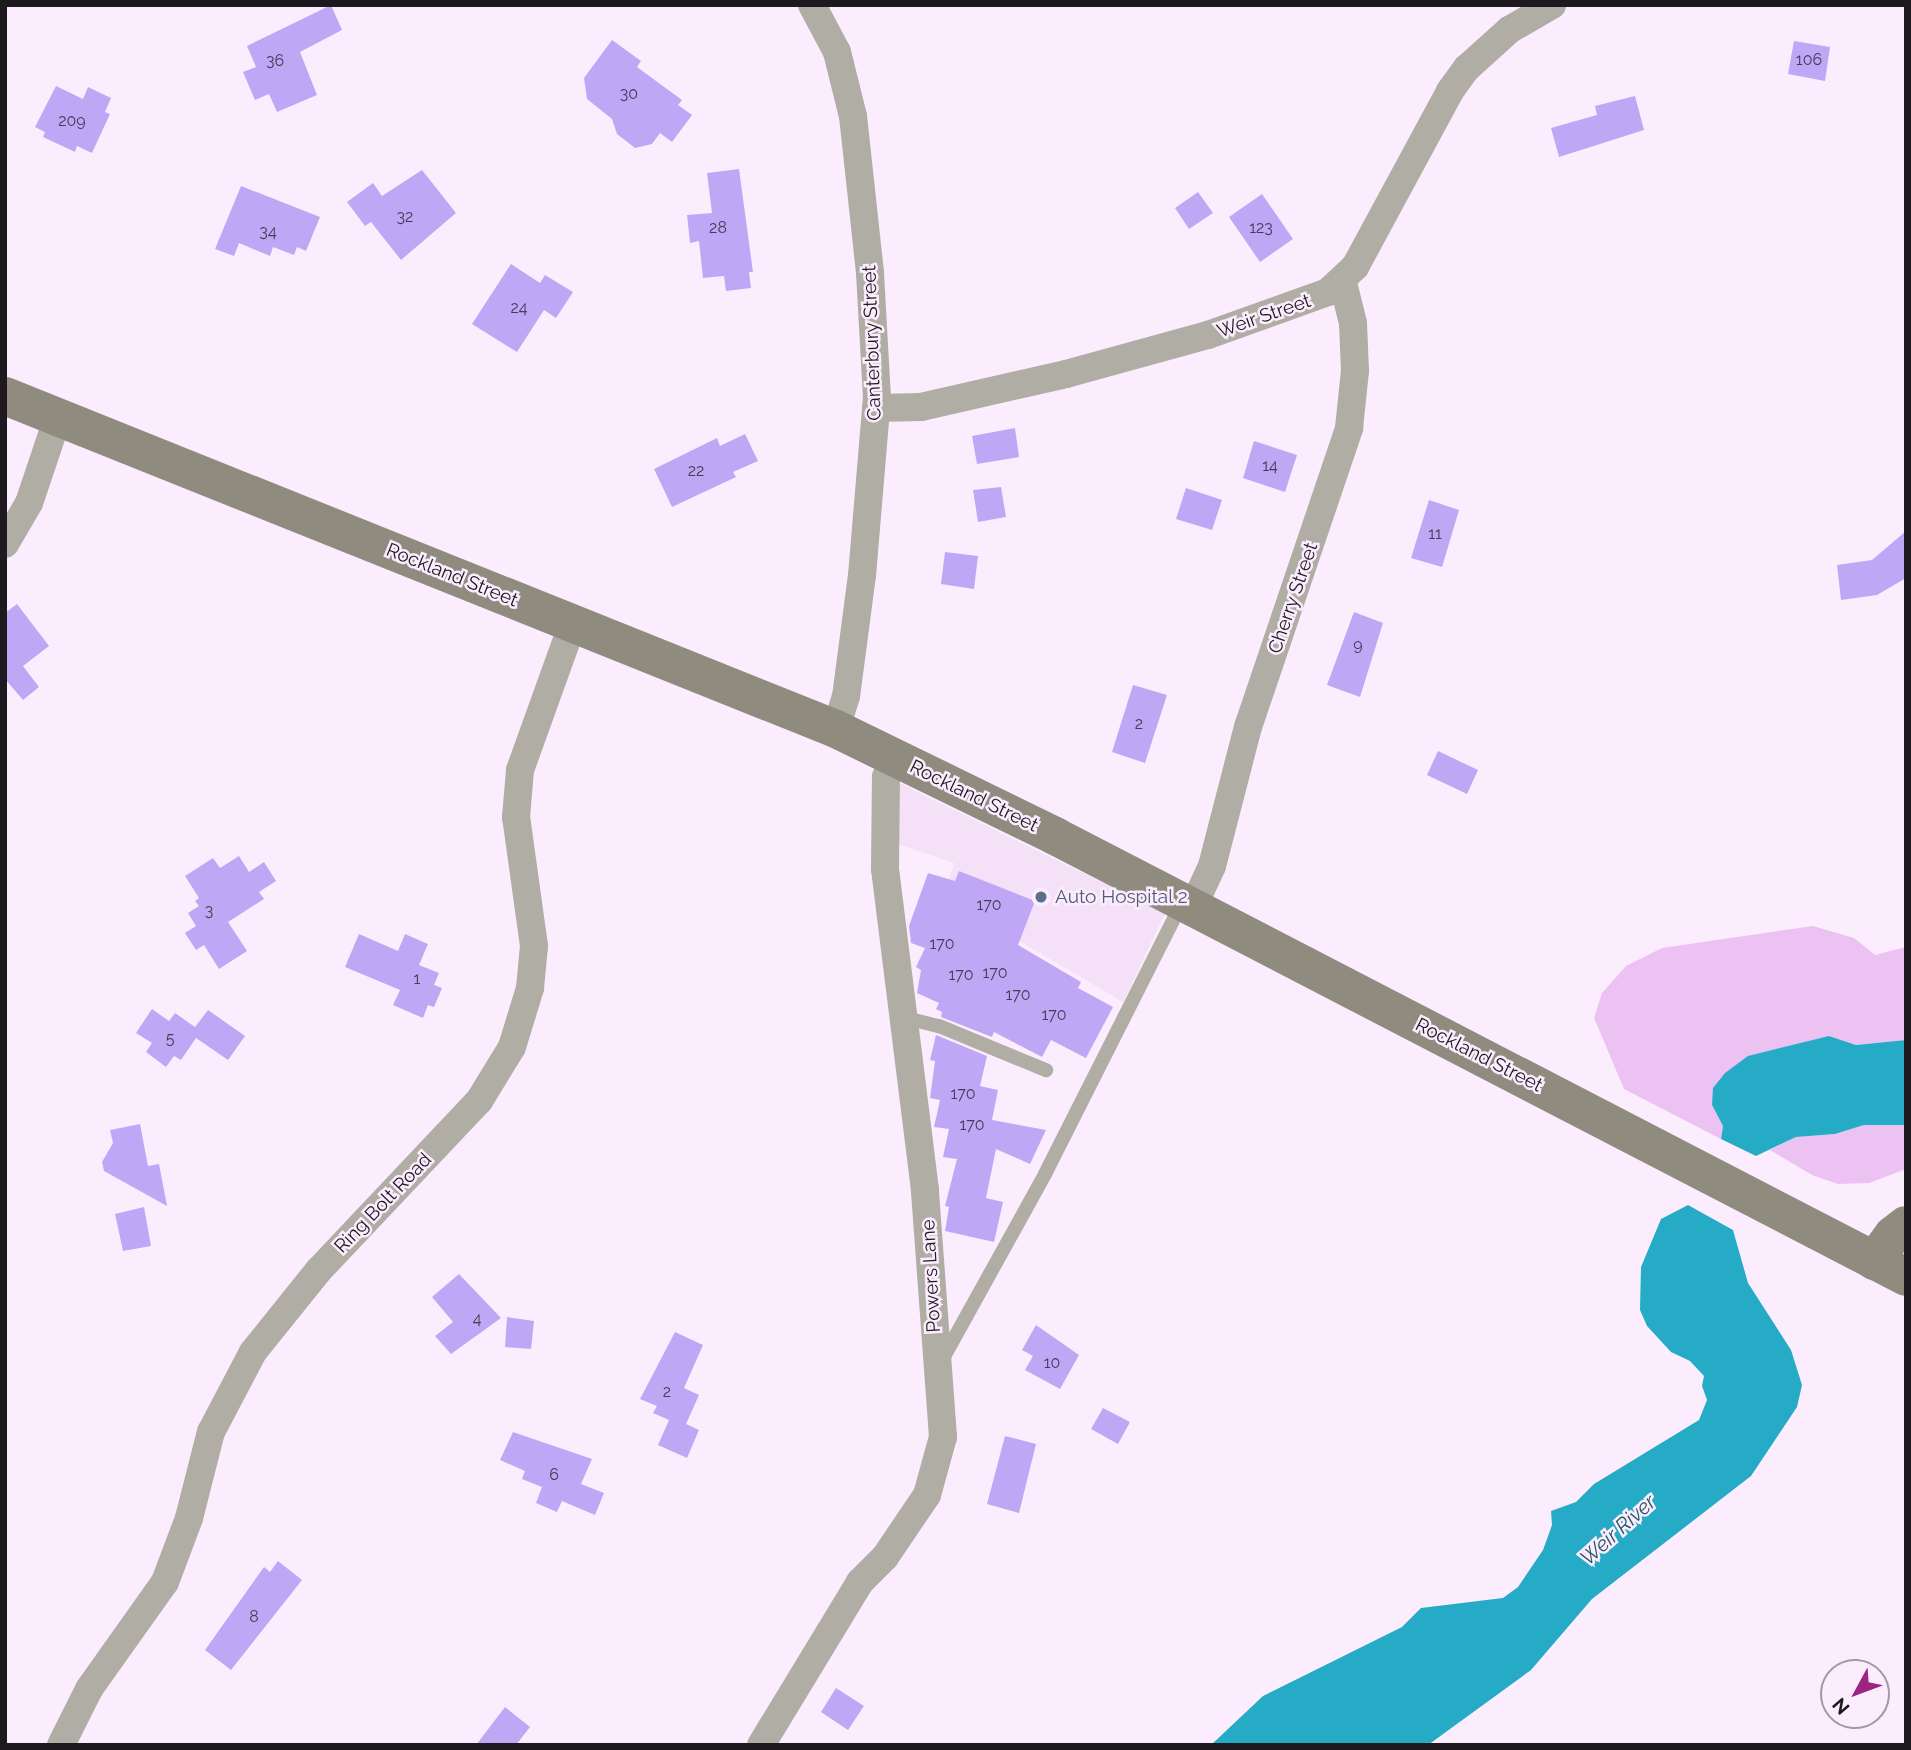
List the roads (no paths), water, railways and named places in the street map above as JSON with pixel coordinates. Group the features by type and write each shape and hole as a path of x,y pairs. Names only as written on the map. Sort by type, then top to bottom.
{"main road":[{"name":"Rockland Street","path":"5,396 836,729 1188,904 1890,1269"},
{"path":"1890,1269 1893,1235 1906,1225"}],"street":[{"name":"Canterbury Street","path":"812,5 837,52 853,116 872,298 876,408 862,575 846,696 836,729"},
{"path":"1343,283 1450,90 1487,49 1552,5"},
{"name":"Weir Street","path":"876,408 920,407 1132,356 1308,303 1343,283"},
{"name":"Cherry Street","path":"1188,904 1212,866 1248,727 1349,428 1355,372 1353,323 1343,283"},
{"path":"5,544 29,503 58,417"},
{"name":"Ring Bolt Road","path":"61,1745 89,1689 166,1582 189,1518 211,1432 253,1352 319,1270 479,1101 512,1047 530,988 534,946 516,817 520,770 573,623"},
{"name":"Powers Lane","path":"761,1745 853,1591 885,1556 927,1494 943,1437 939,1365 932,1329 925,1190 885,869 886,777 893,756"}],"lane":[{"path":"939,1365 1045,1174 1188,904"},
{"path":"902,1017 939,1026 1045,1070"}],"water":[{"path":"1829,1036 1856,1045 1906,1040 1906,1125 1864,1125 1835,1134 1796,1137 1756,1156 1721,1139 1723,1126 1712,1105 1713,1088 1725,1073 1748,1056"},
{"name":"Weir River","path":"1688,1205 1733,1230 1748,1283 1791,1350 1802,1385 1797,1407 1751,1476 1592,1599 1531,1670 1428,1745 1211,1745 1263,1696 1402,1627 1421,1608 1503,1598 1518,1587 1543,1550 1552,1525 1551,1511 1576,1502 1594,1484 1699,1420 1707,1400 1702,1386 1704,1376 1690,1361 1671,1352 1647,1326 1640,1310 1641,1267 1661,1219"}],"place":[{"name":"Auto Hospital 2","path":"1041,897"}]}
